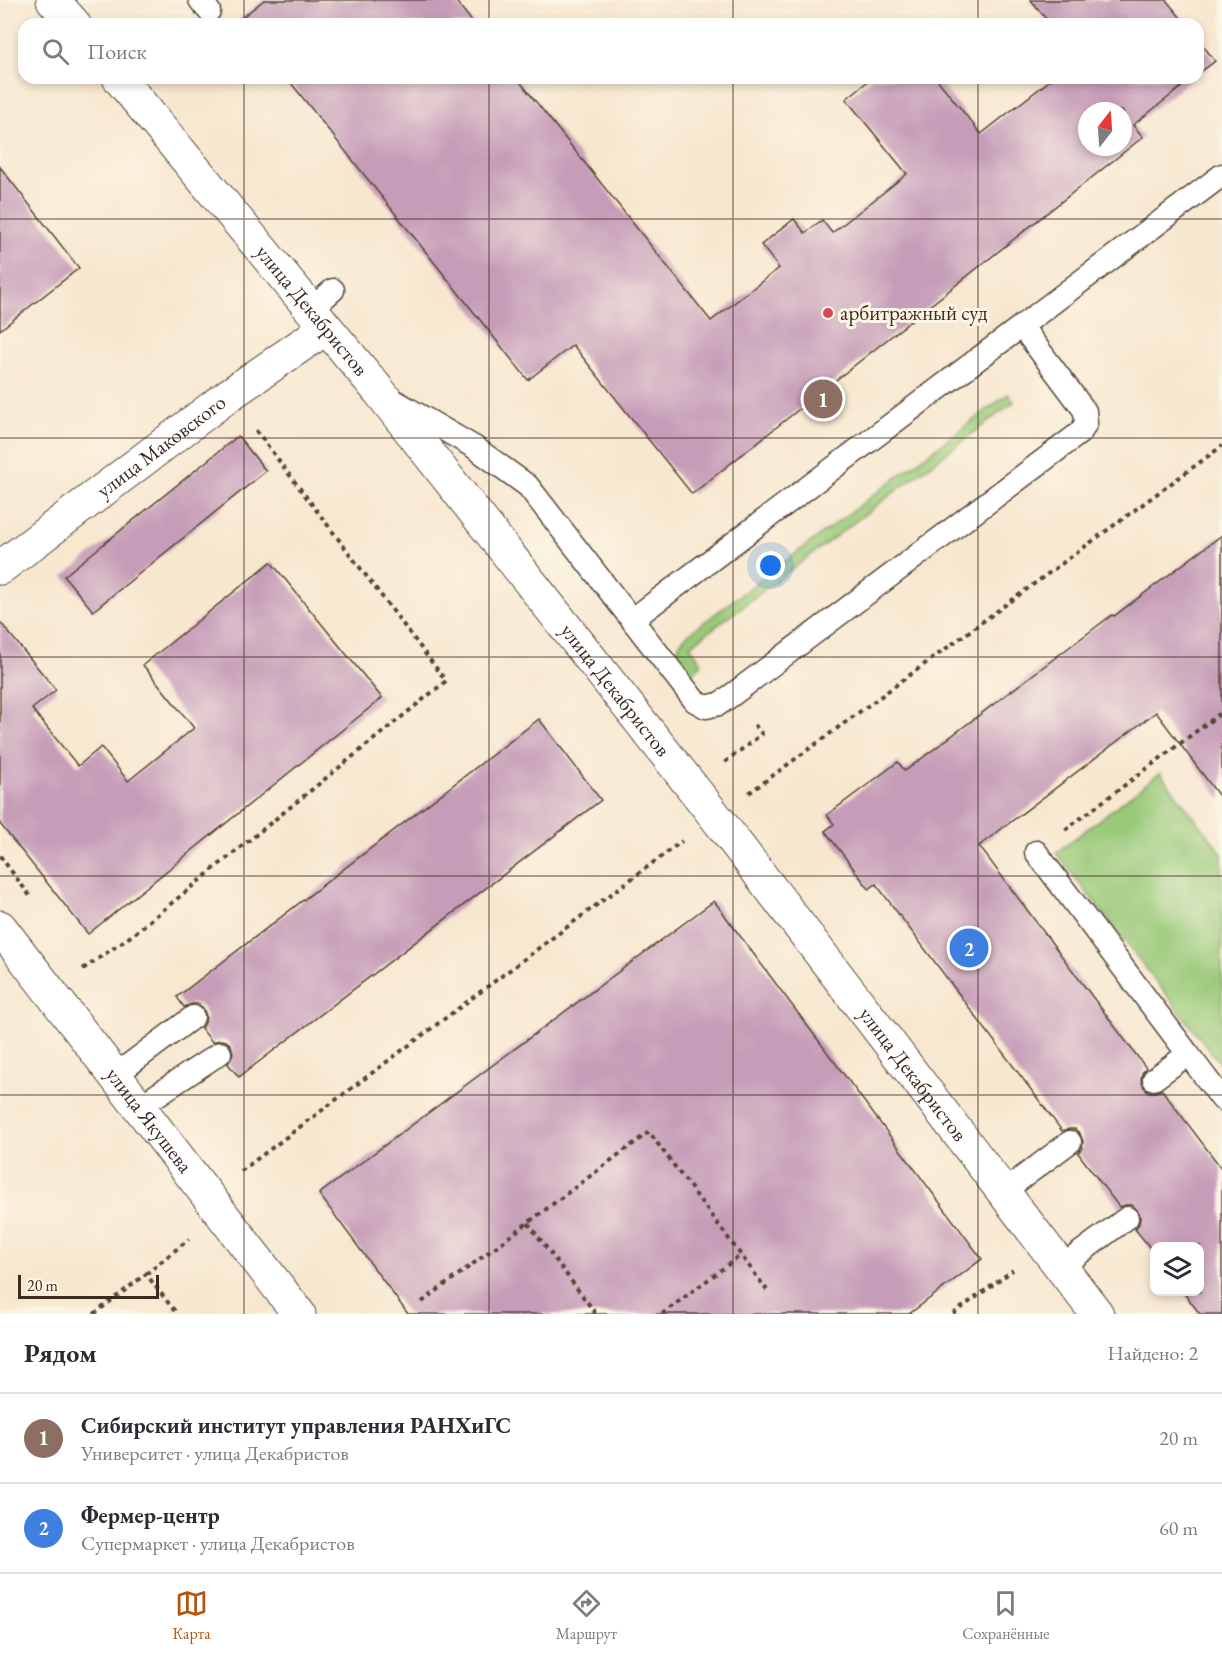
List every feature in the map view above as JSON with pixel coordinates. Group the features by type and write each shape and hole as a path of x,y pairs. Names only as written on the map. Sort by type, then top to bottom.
{"street":[{"path":"53,0 69,18"},
{"name":"улица Декабристов","path":"123,84 323,309 379,391 715,816 1097,1314"},
{"name":"улица Маковского","path":"0,568 229,395 323,309"},
{"name":"улица Якушева","path":"0,927 299,1314"}],"lane":[{"path":"633,619 1222,175"},
{"path":"379,391 474,447 528,486 695,701 706,707 719,704 741,688 1081,432 1086,423 1085,411 1022,327"},
{"path":"1036,852 1222,1099"},
{"path":"114,1076 193,1017"},
{"path":"139,1107 220,1053"},
{"path":"1154,1079 1188,1054"},
{"path":"1003,1192 1070,1142"},
{"path":"1061,1267 1127,1218"}],"path":[{"path":"53,995 86,966 131,936 446,681 229,395"},
{"path":"1036,852 1222,712"},
{"path":"730,771 724,763 762,734"},
{"path":"422,1302 650,1132 767,1290"},
{"path":"94,1314 221,1214"},
{"path":"528,1223 596,1314"},
{"path":"662,1314 741,1256"},
{"path":"954,1314 1014,1269"},
{"path":"146,1274 177,1314"}],"green space":[{"path":"1008,394 1014,402 690,646 701,661 701,665 692,674 685,673 675,657 680,643 687,635"},
{"path":"1160,773 1222,853 1222,1066 1056,853"}],"building":[{"path":"264,0 455,0 469,18 241,18"},
{"path":"1031,0 1166,0 1181,18 1045,18"},
{"path":"1204,47 1215,61 1204,69"},
{"path":"292,84 522,84 711,321 779,268 761,245 794,219 805,233 822,220 832,233 907,174 846,99 865,84 941,84 981,134 1045,84 1185,84 1133,125 1143,137 1132,146 1132,102 1078,102 1078,156 1119,156 692,494 573,345 528,380"},
{"path":"0,167 79,268 0,330"},
{"path":"238,436 266,471 93,611 64,576"},
{"path":"1222,535 1222,800 1156,712 979,846 1146,1068 1141,1080 1144,1087 1149,1092 1162,1090 1222,1169 1222,1314 1200,1314 1186,1296 1204,1296 1204,1242 1150,1242 1150,1248 1135,1229 1140,1217 1137,1210 1132,1205 1119,1207 1078,1153 1083,1141 1080,1134 1075,1129 1062,1131 876,884 869,889 825,831 834,824 827,815 898,762 905,771 1112,615 1114,616"},
{"path":"271,562 382,698 88,934 0,824 0,622 56,690 32,709 78,766 101,747 128,781 194,728 143,665"},
{"path":"539,719 601,800 239,1077 228,1064 233,1053 231,1045 220,1040 212,1042 201,1028 206,1016 203,1008 198,1004 184,1007 177,997"},
{"path":"714,901 982,1259 909,1314 408,1314 319,1194"}],"place":[{"name":"арбитражный суд","path":"828,313"},
{"name":"Сибирский институт управления РАНХиГС","path":"823,399"},
{"name":"Фермер-центр","path":"969,948"}]}
